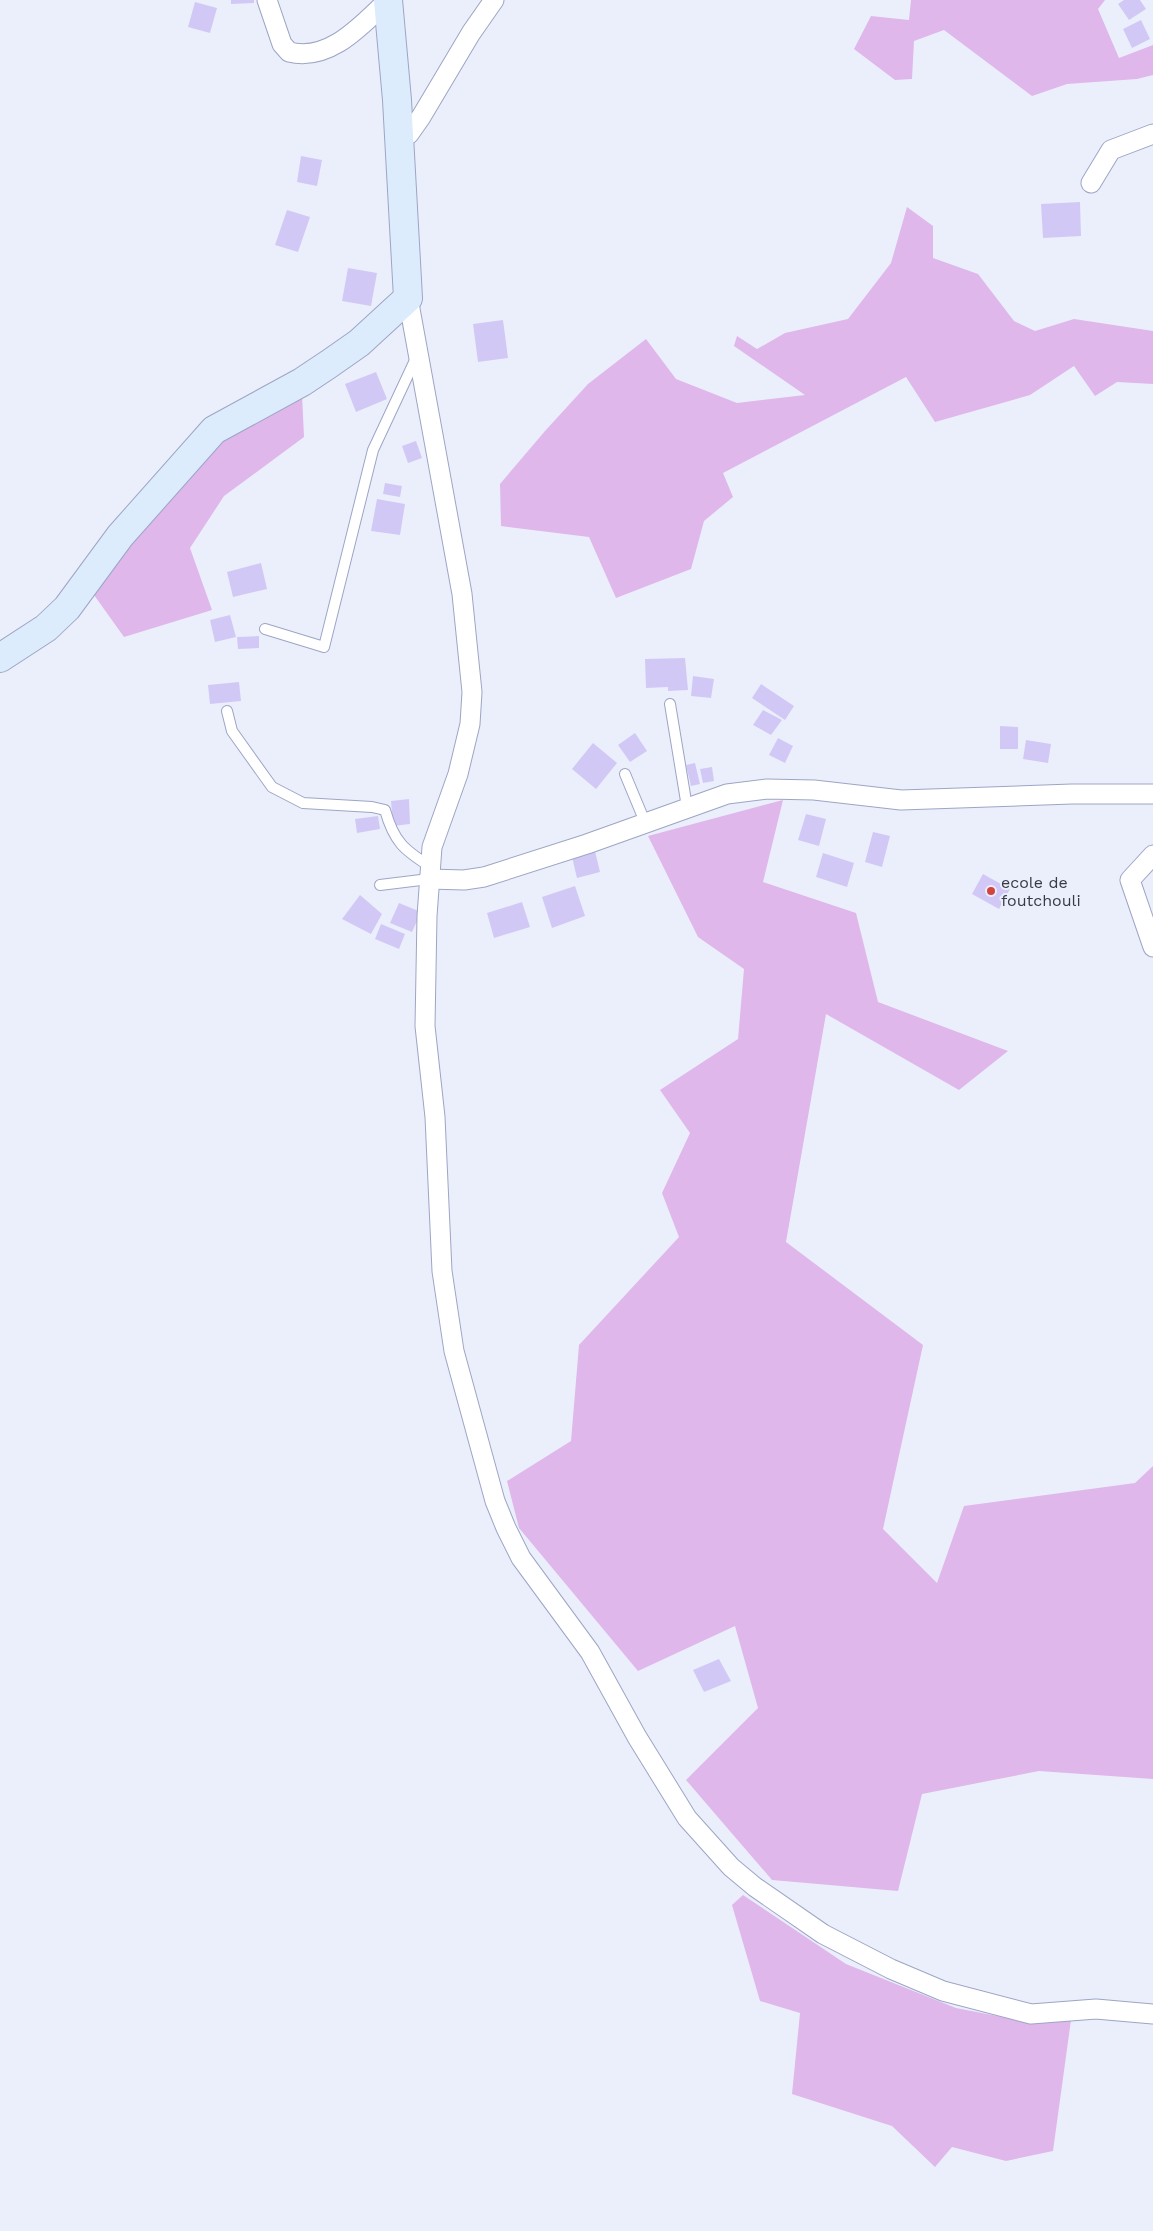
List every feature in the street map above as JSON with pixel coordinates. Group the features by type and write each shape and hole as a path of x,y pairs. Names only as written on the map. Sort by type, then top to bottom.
{"street":[{"path":"267,0 282,44 289,52 300,55 315,54 335,46 388,0"},
{"path":"388,0 399,139 408,298 462,594 472,692 470,724 460,766 437,832 430,873 425,1026 435,1117 442,1271 454,1351 490,1484 506,1528 521,1558 590,1652 637,1737 687,1818 731,1867 749,1882 823,1934 884,1966 943,1991 1031,2014 1096,2009 1153,2014"},
{"path":"399,139 409,134 421,117 471,33 494,0"},
{"path":"1091,183 1111,150 1153,134"},
{"path":"0,658 46,628 67,608 120,536 214,430 302,382 330,364 359,343 408,298"},
{"path":"430,873 464,880 484,877 587,844 727,794 774,788 814,790 901,800 1072,794 1153,794"},
{"path":"1153,855 1130,880 1153,946"}],"lane":[{"path":"265,629 324,647 373,450 419,352"},
{"path":"670,704 687,807"},
{"path":"227,711 232,731 272,787 303,803 372,807 386,810 391,830 407,851 430,873"},
{"path":"625,774 645,822"},
{"path":"380,885 430,873"}],"shaded area":[{"path":"911,0 1105,0 1098,9 1119,58 1153,45 1153,75 1137,79 1067,84 1032,96 944,30 914,41 912,79 895,80 854,49 871,16 909,20"},
{"path":"907,207 933,226 933,258 978,274 1014,321 1035,331 1074,319 1153,331 1153,384 1117,382 1095,396 1074,366 1030,395 935,422 906,377 723,473 733,497 704,521 691,569 616,598 589,537 501,526 500,484 588,384 646,339 676,379 737,403 805,395 734,346 737,336 757,349 785,333 848,319 891,263"},
{"path":"302,394 304,437 224,496 190,548 212,610 124,637 94,595 121,546 231,430"},
{"path":"783,800 763,882 856,913 878,1002 1008,1051 959,1090 826,1014 786,1242 923,1345 883,1529 937,1583 964,1506 1135,1483 1153,1466 1153,1779 1039,1771 922,1794 898,1891 772,1880 686,1780 758,1708 735,1626 638,1671 519,1528 507,1481 571,1441 579,1345 679,1237 662,1193 690,1133 660,1090 738,1039 744,969 698,937 648,836"},
{"path":"743,1895 846,1964 956,2008 1029,2022 1071,2020 1053,2151 1006,2161 952,2147 935,2167 892,2126 792,2094 800,2013 760,2001 732,1905"}],"building":[{"path":"231,0 254,0 254,3 231,4"},
{"path":"1124,0 1140,0 1146,9 1129,20 1118,4"},
{"path":"195,2 217,8 210,33 188,27"},
{"path":"1141,20 1150,39 1132,48 1123,29"},
{"path":"301,156 322,160 317,186 297,182"},
{"path":"1080,202 1081,236 1043,238 1041,204"},
{"path":"287,210 310,217 298,252 275,245"},
{"path":"348,268 377,273 371,306 342,301"},
{"path":"503,320 508,358 478,362 473,324"},
{"path":"376,372 387,399 356,412 345,384"},
{"path":"416,441 422,458 408,463 402,446"},
{"path":"385,483 402,486 400,497 383,494"},
{"path":"377,499 405,504 400,535 371,531"},
{"path":"261,563 267,589 233,597 227,572"},
{"path":"230,615 236,637 215,642 210,620"},
{"path":"259,636 259,648 238,649 237,637"},
{"path":"685,658 688,690 668,691 668,687 646,688 645,659"},
{"path":"693,676 714,679 711,698 691,696"},
{"path":"239,682 241,701 210,704 208,685"},
{"path":"761,684 794,706 785,720 752,698"},
{"path":"763,710 782,720 771,735 753,725"},
{"path":"1000,726 1018,727 1018,749 1000,749"},
{"path":"635,733 647,751 630,762 618,745"},
{"path":"778,738 793,746 785,763 769,755"},
{"path":"1026,740 1051,744 1048,763 1023,759"},
{"path":"593,743 617,763 596,789 572,769"},
{"path":"695,763 700,784 691,786 686,765"},
{"path":"712,767 714,781 703,783 700,769"},
{"path":"409,799 410,824 393,826 391,801"},
{"path":"806,814 826,819 819,846 798,840"},
{"path":"378,816 380,829 357,833 355,819"},
{"path":"873,832 890,836 882,867 865,862"},
{"path":"594,847 600,872 577,878 571,853"},
{"path":"823,853 854,863 847,887 816,877"},
{"name":"ecole de foutchouli","path":"983,874 1010,889 999,909 972,894"},
{"path":"575,886 585,916 552,928 542,897"},
{"path":"360,895 382,914 371,934 342,919"},
{"path":"522,902 530,927 494,938 487,913"},
{"path":"399,903 421,912 412,932 390,923"},
{"path":"381,924 405,934 399,949 375,939"},
{"path":"719,1659 731,1681 704,1692 693,1670"}],"place":[{"name":"ecole de foutchouli","path":"991,891"}]}
